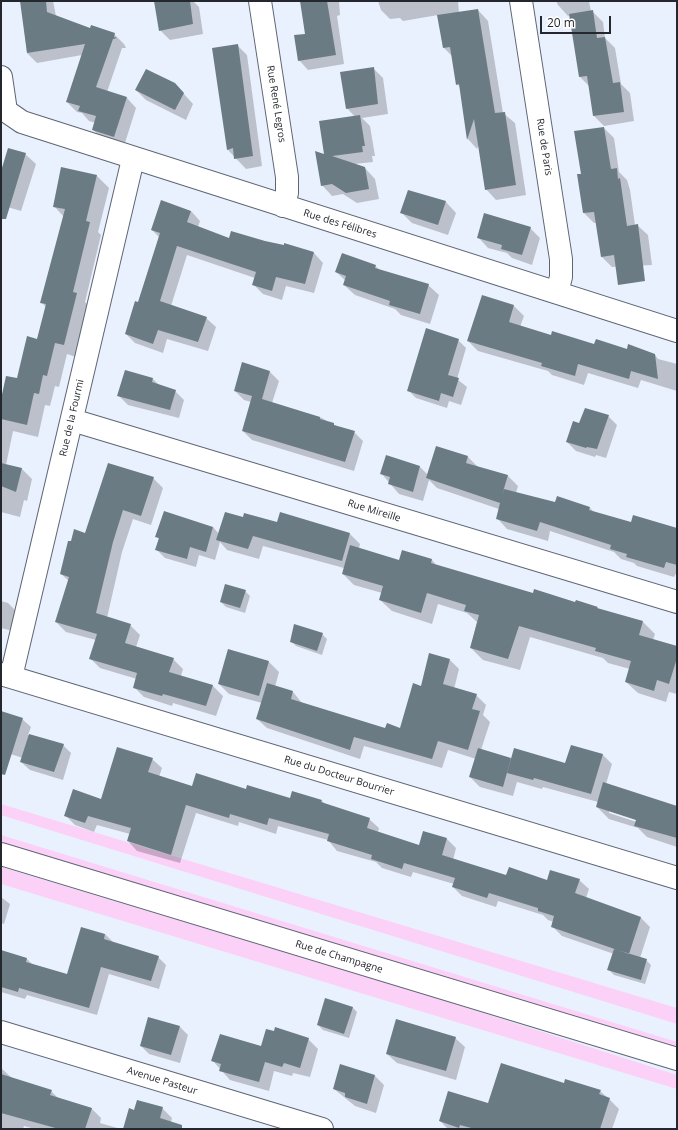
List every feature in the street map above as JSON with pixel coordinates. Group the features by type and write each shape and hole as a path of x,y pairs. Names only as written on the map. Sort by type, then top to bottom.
{"street":[{"name":"Rue René Legros","path":"260,1 287,177 287,192 284,206"},
{"name":"Rue de Paris","path":"521,1 561,259 557,292"},
{"path":"1,77 4,112"},
{"name":"Rue des Félibres","path":"4,112 22,122 133,159 677,331"},
{"name":"Rue de la Fourmi","path":"6,675 72,420 133,159"},
{"name":"Rue Mireille","path":"72,420 677,602"},
{"name":"Rue du Docteur Bourrier","path":"6,675 677,878"},
{"name":"Rue de Champagne","path":"1,854 677,1059"},
{"name":"Avenue Pasteur","path":"1,1032 322,1129"}],"shaded area":[{"path":"1,804 677,1008 677,1024 1,815"},
{"path":"1,835 677,1042 677,1048 1,843"},
{"path":"1,867 427,995 677,1075 677,1089 1,884"}],"building":[{"path":"20,1 46,1 47,12 90,28 91,25 115,33 114,37 117,38 113,39 96,87 127,97 114,137 92,130 96,116 78,111 80,106 66,102 85,44 27,53"},
{"path":"154,1 190,1 193,24 159,31"},
{"path":"300,1 327,1 336,55 298,61 294,35 305,34"},
{"path":"478,9 495,113 505,112 516,185 485,190 474,119 467,140 459,84 456,85 450,47 443,48 437,15"},
{"path":"593,10 597,38 605,37 613,83 620,82 624,112 593,116 587,76 579,77 569,14"},
{"path":"238,44 253,156 234,159 233,148 227,150 212,48"},
{"path":"374,67 378,104 346,109 340,72"},
{"path":"146,69 175,83 184,93 175,110 135,90"},
{"path":"360,115 365,146 362,146 363,152 332,156 365,167 369,189 346,193 332,184 321,186 315,151 324,154 319,121"},
{"path":"604,127 611,169 617,168 618,179 620,178 627,226 638,224 645,281 618,285 614,255 601,257 594,212 583,213 577,174 581,174 574,131"},
{"path":"8,148 26,153 6,219 1,219 1,171"},
{"path":"61,167 97,175 86,221 90,222 73,292 77,293 64,345 55,343 47,376 43,375 39,394 34,393 27,425 1,419 1,399 6,376 17,378 27,336 37,339 46,304 40,303 65,209 53,207"},
{"path":"408,190 446,201 438,225 400,213"},
{"path":"161,200 191,211 187,222 229,238 231,231 265,241 284,245 284,243 314,252 305,284 276,277 272,291 252,285 256,272 177,246 160,301 207,317 198,342 158,330 153,344 125,334 135,301 138,302 160,233 151,230"},
{"path":"484,213 531,227 522,255 501,249 502,245 477,238"},
{"path":"342,253 376,265 375,268 429,284 420,314 389,305 390,301 343,285 346,276 335,272"},
{"path":"482,295 514,305 509,322 551,335 552,331 594,344 596,339 627,349 628,344 655,354 658,379 631,371 629,379 578,364 575,376 541,366 542,363 467,341"},
{"path":"426,328 459,339 448,375 459,378 453,397 441,393 439,401 407,391"},
{"path":"242,362 270,371 262,399 320,417 320,419 334,423 334,425 355,431 345,462 242,431 252,396 234,391"},
{"path":"125,370 153,378 152,382 176,390 170,410 117,396"},
{"path":"585,408 609,415 597,449 586,448 566,442 573,421 579,423"},
{"path":"436,446 468,456 466,463 508,475 502,495 504,489 555,502 557,496 590,507 589,510 631,522 633,515 677,528 677,565 666,562 664,568 626,557 627,554 610,549 611,545 540,522 537,531 496,519 500,503 426,478"},
{"path":"386,455 420,466 413,492 388,484 390,477 380,474"},
{"path":"1,463 22,468 16,492 1,486"},
{"path":"108,463 154,477 141,516 123,510 113,542 96,613 131,624 125,643 174,658 169,672 213,685 206,706 163,694 162,696 133,688 137,673 89,659 97,634 55,622 69,577 60,574 68,541 71,541 74,529 85,533"},
{"path":"164,511 213,527 206,552 190,547 187,559 155,550 159,538 155,537"},
{"path":"225,512 243,517 244,513 277,522 280,512 350,533 342,561 253,536 248,549 216,540"},
{"path":"350,545 399,560 402,550 432,559 431,563 533,593 534,589 575,602 576,600 598,607 597,608 643,621 639,635 677,646 677,658 669,684 657,680 654,691 625,682 631,661 595,651 596,648 519,626 508,659 470,648 479,615 464,611 466,605 427,593 421,613 379,600 383,586 342,574"},
{"path":"225,584 246,590 240,608 220,602"},
{"path":"294,624 323,633 317,651 290,642"},
{"path":"228,649 269,661 259,696 218,684"},
{"path":"429,653 450,659 443,684 477,694 472,709 480,711 468,750 438,741 432,759 354,737 350,750 256,719 267,683 293,691 291,699 385,728 387,723 400,728 413,683 421,686"},
{"path":"1,711 23,718 5,775 1,774"},
{"path":"29,734 64,744 54,772 20,762"},
{"path":"571,745 603,754 591,794 534,778 533,780 507,773 514,748 565,763"},
{"path":"117,747 153,758 148,772 192,786 196,773 246,789 247,785 290,798 292,791 322,800 321,802 370,818 367,828 419,845 423,831 447,838 442,855 506,875 509,867 547,880 550,870 580,879 575,893 641,917 629,954 551,927 554,916 538,911 538,908 489,893 487,898 452,887 455,878 404,863 402,869 371,859 372,855 327,841 329,834 269,818 267,825 230,814 229,818 186,805 171,855 127,841 131,828 88,816 85,823 64,816 73,789 101,799"},
{"path":"478,748 511,758 503,787 469,777"},
{"path":"603,782 677,806 677,838 634,826 636,820 596,807"},
{"path":"81,927 105,934 104,939 159,956 151,981 101,967 89,1008 19,988 18,992 1,987 1,950 27,958 26,962 67,974"},
{"path":"614,949 647,959 641,980 607,970"},
{"path":"325,998 353,1007 344,1034 317,1025"},
{"path":"148,1017 180,1026 171,1055 140,1046"},
{"path":"396,1019 456,1037 446,1071 386,1054"},
{"path":"275,1027 309,1038 300,1068 284,1063 282,1067 265,1062 259,1082 219,1071 221,1064 211,1061 220,1034 261,1046 266,1029 274,1031"},
{"path":"501,1063 564,1083 565,1079 601,1090 599,1094 610,1098 600,1129 475,1129 460,1125 459,1128 439,1121 448,1091 488,1103"},
{"path":"340,1064 375,1075 367,1104 345,1097 345,1093 333,1089"},
{"path":"1,1074 52,1090 50,1095 92,1108 85,1129 59,1129 1,1113"},
{"path":"137,1100 163,1107 160,1118 182,1125 182,1129 123,1129 129,1108 134,1110"}]}
